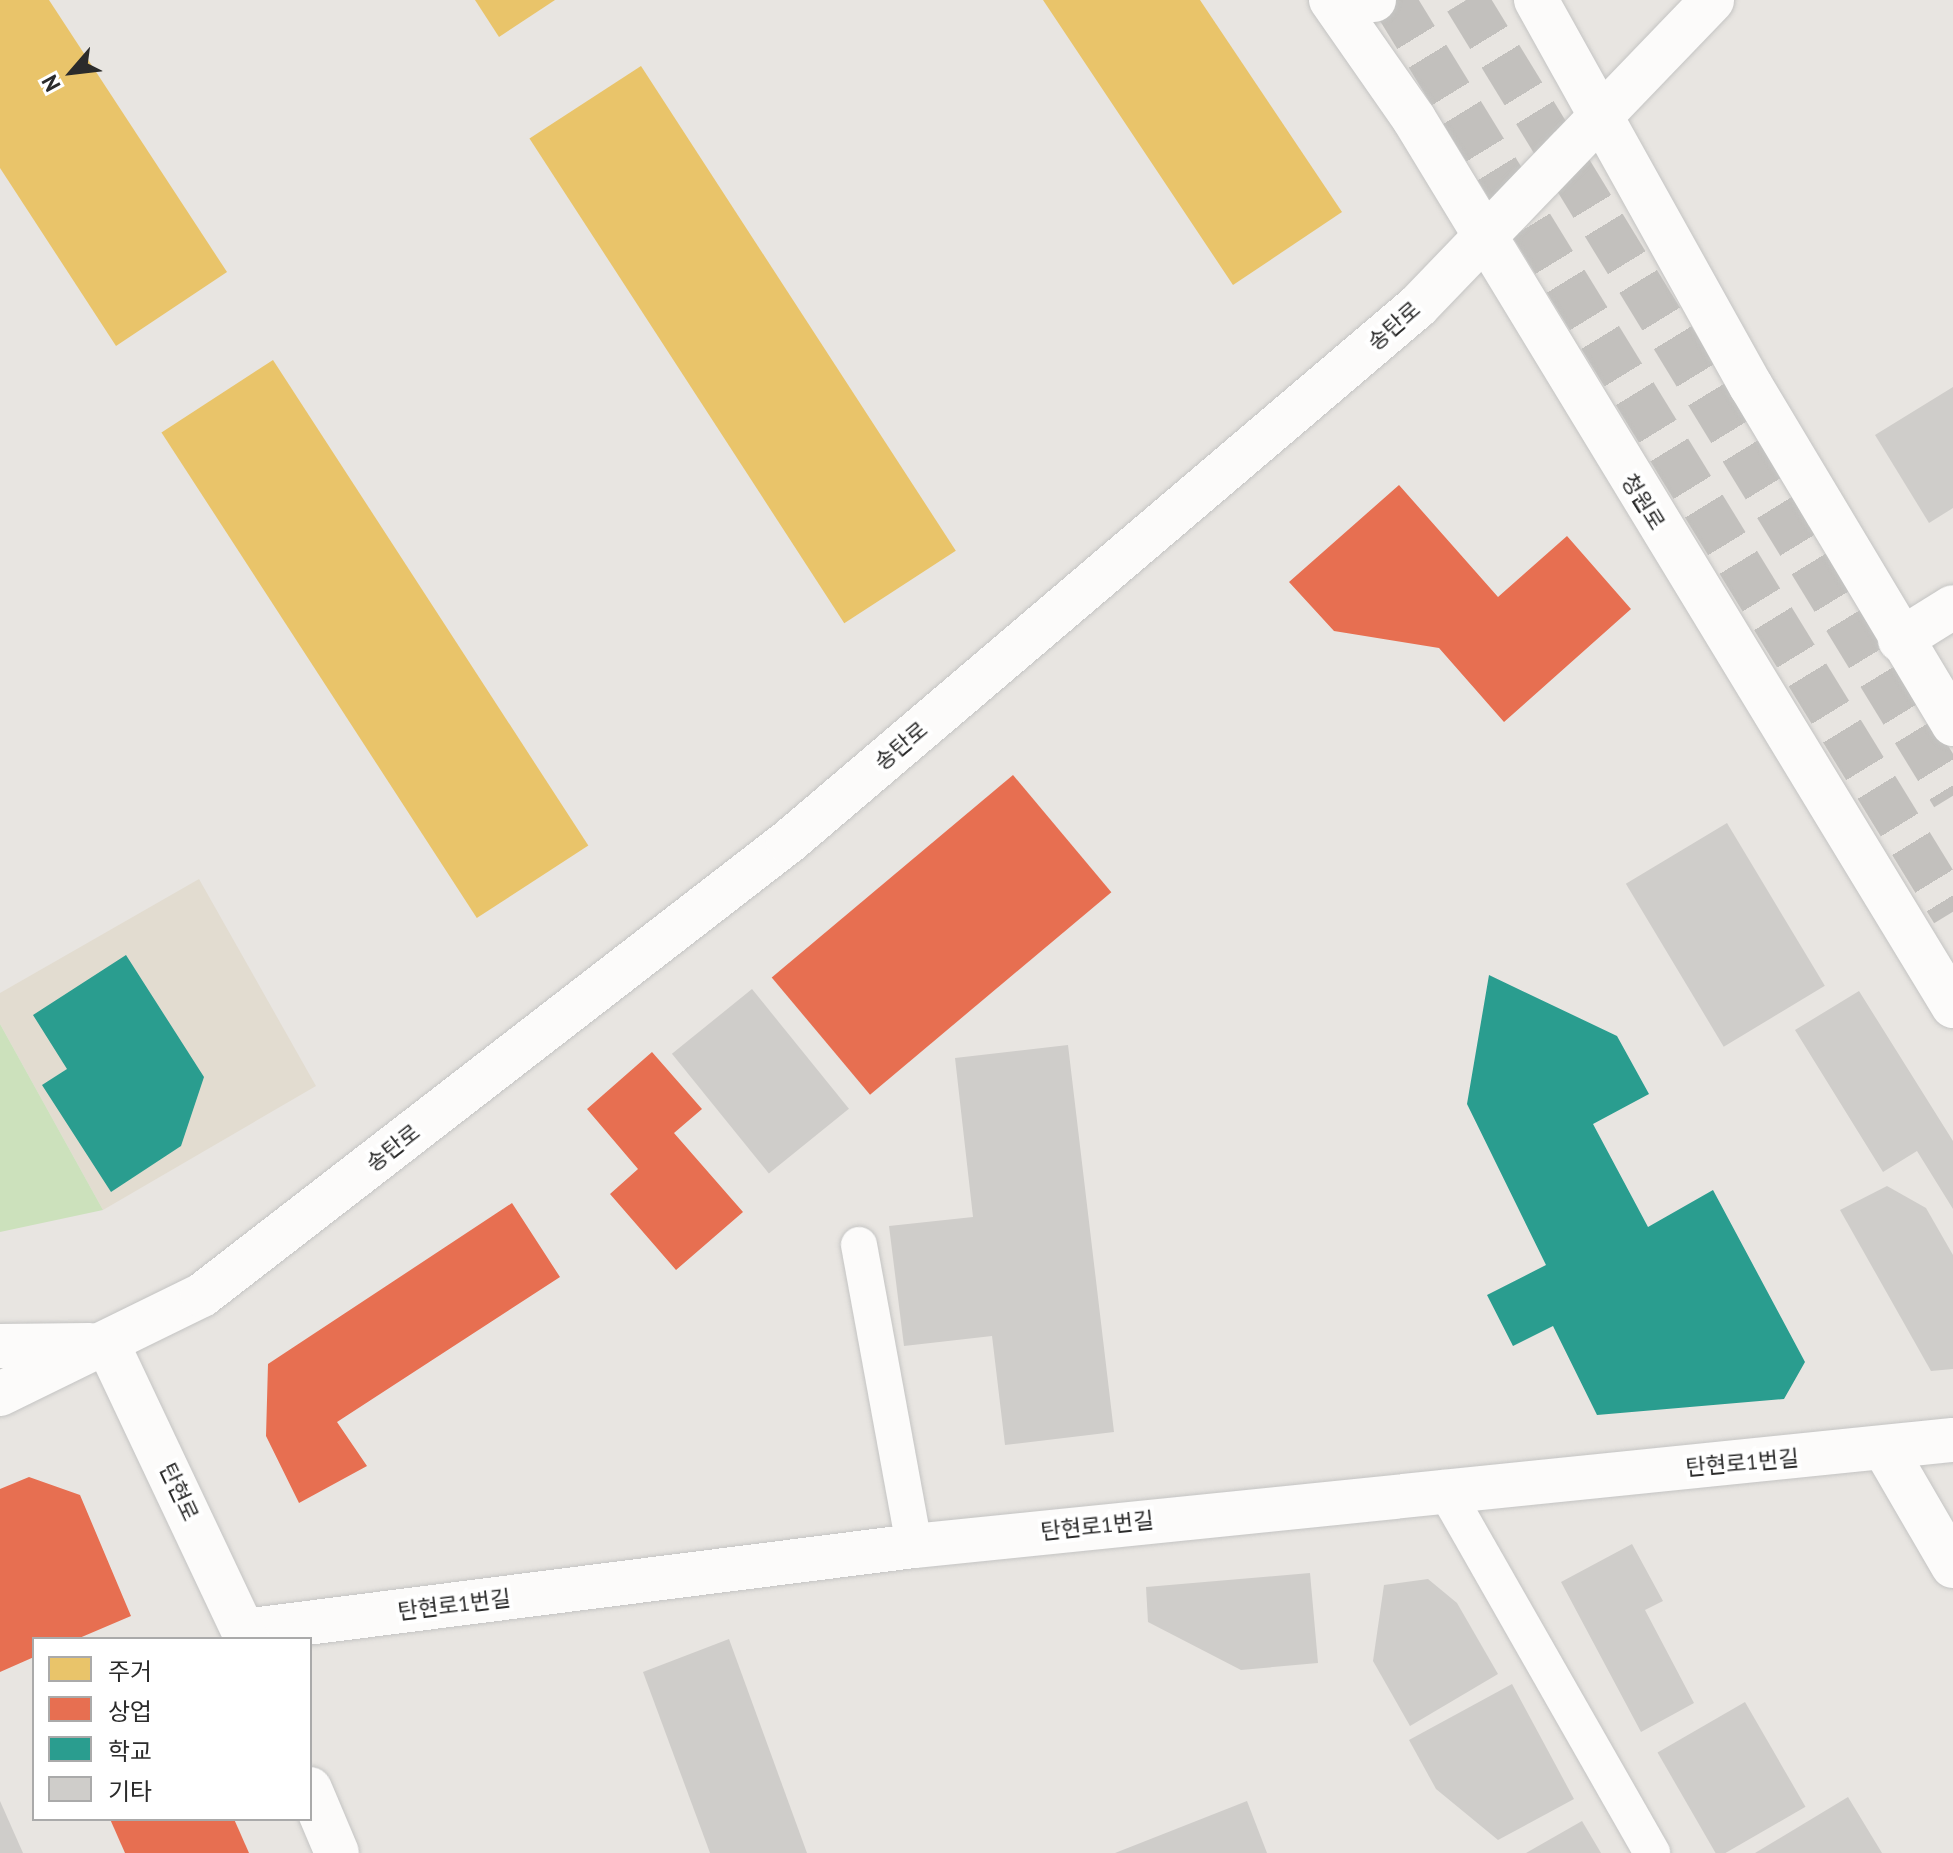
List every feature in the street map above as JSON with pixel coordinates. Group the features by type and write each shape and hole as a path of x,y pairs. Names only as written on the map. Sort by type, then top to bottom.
{"street":[{"name":"청원로","path":"1331,0 1414,119 1482,241 1953,1006"},
{"path":"1536,0 1900,640 1953,724"},
{"name":"송탄로","path":"0,1346 108,1345 202,1295 777,850 1418,306 1712,0"},
{"path":"1900,640 1953,607"},
{"path":"0,1394 108,1345"},
{"name":"탄현로","path":"108,1345 246,1635"},
{"name":"탄현로1번길","path":"246,1635 914,1546 1444,1488 1886,1451 1953,1440"},
{"path":"1886,1451 1953,1566"},
{"path":"312,1794 337,1853"}],"lane":[{"path":"859,1245 914,1546"},
{"path":"1444,1488 1652,1853"}],"shaded area":[{"path":"199,879 316,1086 103,1210 0,1024 0,993"}],"green space":[{"path":"0,1024 103,1210 0,1232"}],"building: 주거":[{"path":"0,0 49,0 227,272 116,346 0,168"},
{"path":"475,0 555,0 499,37"},
{"path":"1043,0 1200,0 1342,212 1233,285"},
{"path":"641,66 956,551 844,623 529,138"},
{"path":"273,360 588,846 477,918 161,432"}],"building: 상업":[{"path":"1399,485 1498,597 1567,536 1631,609 1504,722 1439,648 1334,631 1289,582"},
{"path":"1013,775 1111,892 870,1095 772,977"},
{"path":"652,1052 702,1109 674,1133 743,1212 676,1270 610,1194 638,1169 587,1109"},
{"path":"512,1203 560,1277 337,1422 367,1466 299,1503 266,1436 268,1364"},
{"path":"29,1477 80,1495 131,1616 82,1637 32,1637 32,1658 0,1672 0,1489"},
{"path":"111,1821 235,1821 249,1853 125,1853"}],"building: 학교":[{"path":"126,955 204,1077 181,1146 111,1192 42,1085 67,1069 33,1015"},
{"path":"1489,975 1617,1036 1649,1094 1593,1124 1648,1227 1713,1190 1805,1362 1784,1399 1597,1415 1553,1326 1513,1346 1487,1295 1546,1265 1467,1104"}],"building: 기타":[{"path":"1953,387 1953,508 1929,523 1875,435"},
{"path":"1727,823 1825,986 1724,1047 1626,884"},
{"path":"752,989 849,1109 769,1174 672,1054"},
{"path":"1859,991 1953,1141 1953,1209 1917,1151 1883,1172 1795,1030"},
{"path":"1068,1045 1114,1432 1005,1445 992,1336 904,1346 889,1226 973,1217 955,1058"},
{"path":"1887,1186 1926,1208 1953,1255 1953,1369 1931,1371 1840,1210"},
{"path":"1632,1544 1663,1601 1645,1610 1694,1703 1641,1732 1561,1582"},
{"path":"1310,1573 1318,1663 1241,1670 1148,1622 1146,1587"},
{"path":"1428,1579 1457,1603 1498,1674 1410,1726 1373,1661 1384,1585"},
{"path":"729,1639 807,1853 710,1853 643,1672"},
{"path":"1512,1684 1574,1799 1498,1840 1436,1789 1409,1740"},
{"path":"1745,1702 1805,1807 1725,1853 1716,1853 1658,1753"},
{"path":"1848,1797 1882,1853 1755,1853"},
{"path":"0,1801 23,1853 0,1853"},
{"path":"1247,1801 1267,1853 1115,1853"},
{"path":"1582,1821 1601,1853 1526,1853"}],"tunnel":[{"path":"1393,0 1953,912"},
{"path":"1466,0 1953,796"}]}
